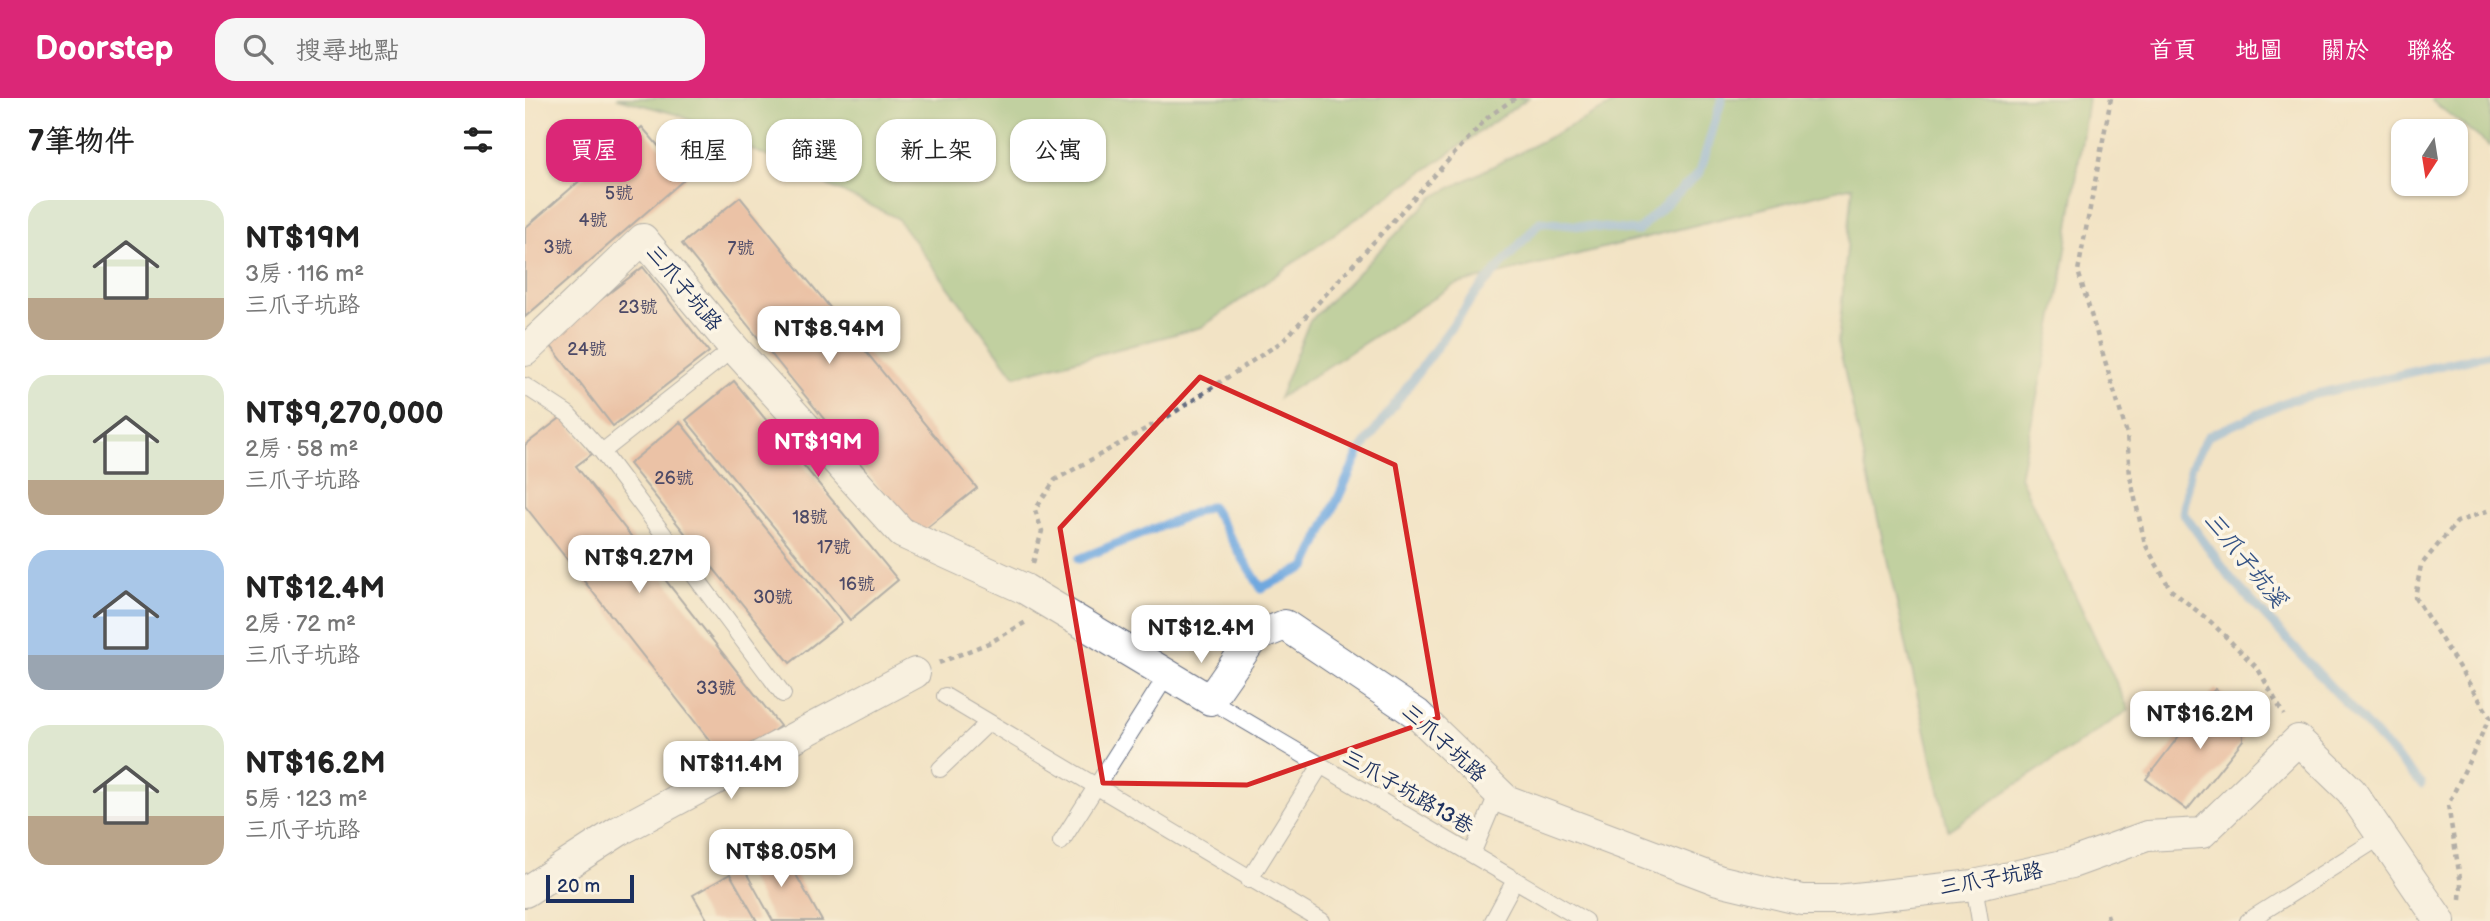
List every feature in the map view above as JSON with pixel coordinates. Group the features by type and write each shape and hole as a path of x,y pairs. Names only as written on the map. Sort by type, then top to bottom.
{"street":[{"name":"三爪子坑路","path":"525,351 643,239 734,348 902,533 1025,589 1210,700 1253,638 1285,625 1417,713 1506,800 1718,880 1809,901 1974,885 2072,863 2147,836 2202,833 2298,740"},
{"path":"525,892 619,831 915,673"},
{"path":"2298,740 2351,791 2382,836 2450,915"}],"lane":[{"path":"602,452 734,348"},
{"path":"525,386 568,414 602,452 783,694"},
{"path":"1061,842 1167,675"},
{"path":"945,696 1249,880 1322,921"},
{"name":"三爪子坑路13巷","path":"1210,700 1585,921"},
{"path":"940,769 988,723"},
{"path":"1249,880 1321,765"},
{"path":"1472,854 1498,792"},
{"path":"2248,921 2382,836"},
{"path":"1493,921 1515,880"},
{"path":"1974,885 1980,921"}],"path":[{"path":"1025,589 1042,531 1035,510 1055,480 1172,414 1284,340 1487,117 1515,98"},
{"path":"2111,98 2078,271 2127,434 2130,476 2145,544 2171,590 2211,622 2258,669 2298,740"},
{"path":"2450,915 2461,884 2448,805 2490,717 2414,597 2421,565 2457,522 2490,510"},
{"path":"915,673 991,642 1053,605"},
{"path":"2107,914 2109,921"}],"highlighted area":[{"path":"1200,377 1395,465 1438,718 1247,785 1103,783 1060,528"}],"green space":[{"path":"617,98 1528,98 1202,327 1015,376 897,218 821,182 862,182 862,119 766,119 766,156 752,149 752,119 687,119"},
{"path":"1625,98 2088,98 2061,283 2020,477 2129,710 1948,830 1838,342 1853,186 1454,285 1279,398 1309,322 1433,197"},
{"path":"2433,98 2490,98 2490,146 2468,129 2468,119 2455,119 2432,101"}],"building":[{"path":"642,127 656,143 656,182 681,182 525,317 525,228 578,182 642,182"},
{"path":"740,197 977,488 918,535 682,244"},
{"path":"643,267 709,352 613,426 547,341"},
{"path":"734,381 898,580 850,620 686,420"},
{"path":"563,416 592,454 576,466 780,726 729,765 525,506 525,445"},
{"path":"680,422 842,622 790,663 629,464"},
{"path":"2215,689 2241,708 2243,740 2187,810 2146,779"},
{"path":"781,848 822,921 773,921 744,869"},
{"path":"730,874 757,921 708,921 693,895"}],"waterway":[{"path":"1079,559 1211,506 1261,588 1306,567 1359,453 1477,292 1540,222 1637,231 1700,172 1722,98"},
{"name":"三爪子坑溪","path":"2421,784 2232,580 2183,513 2191,467 2208,436 2290,400 2490,354"}]}
